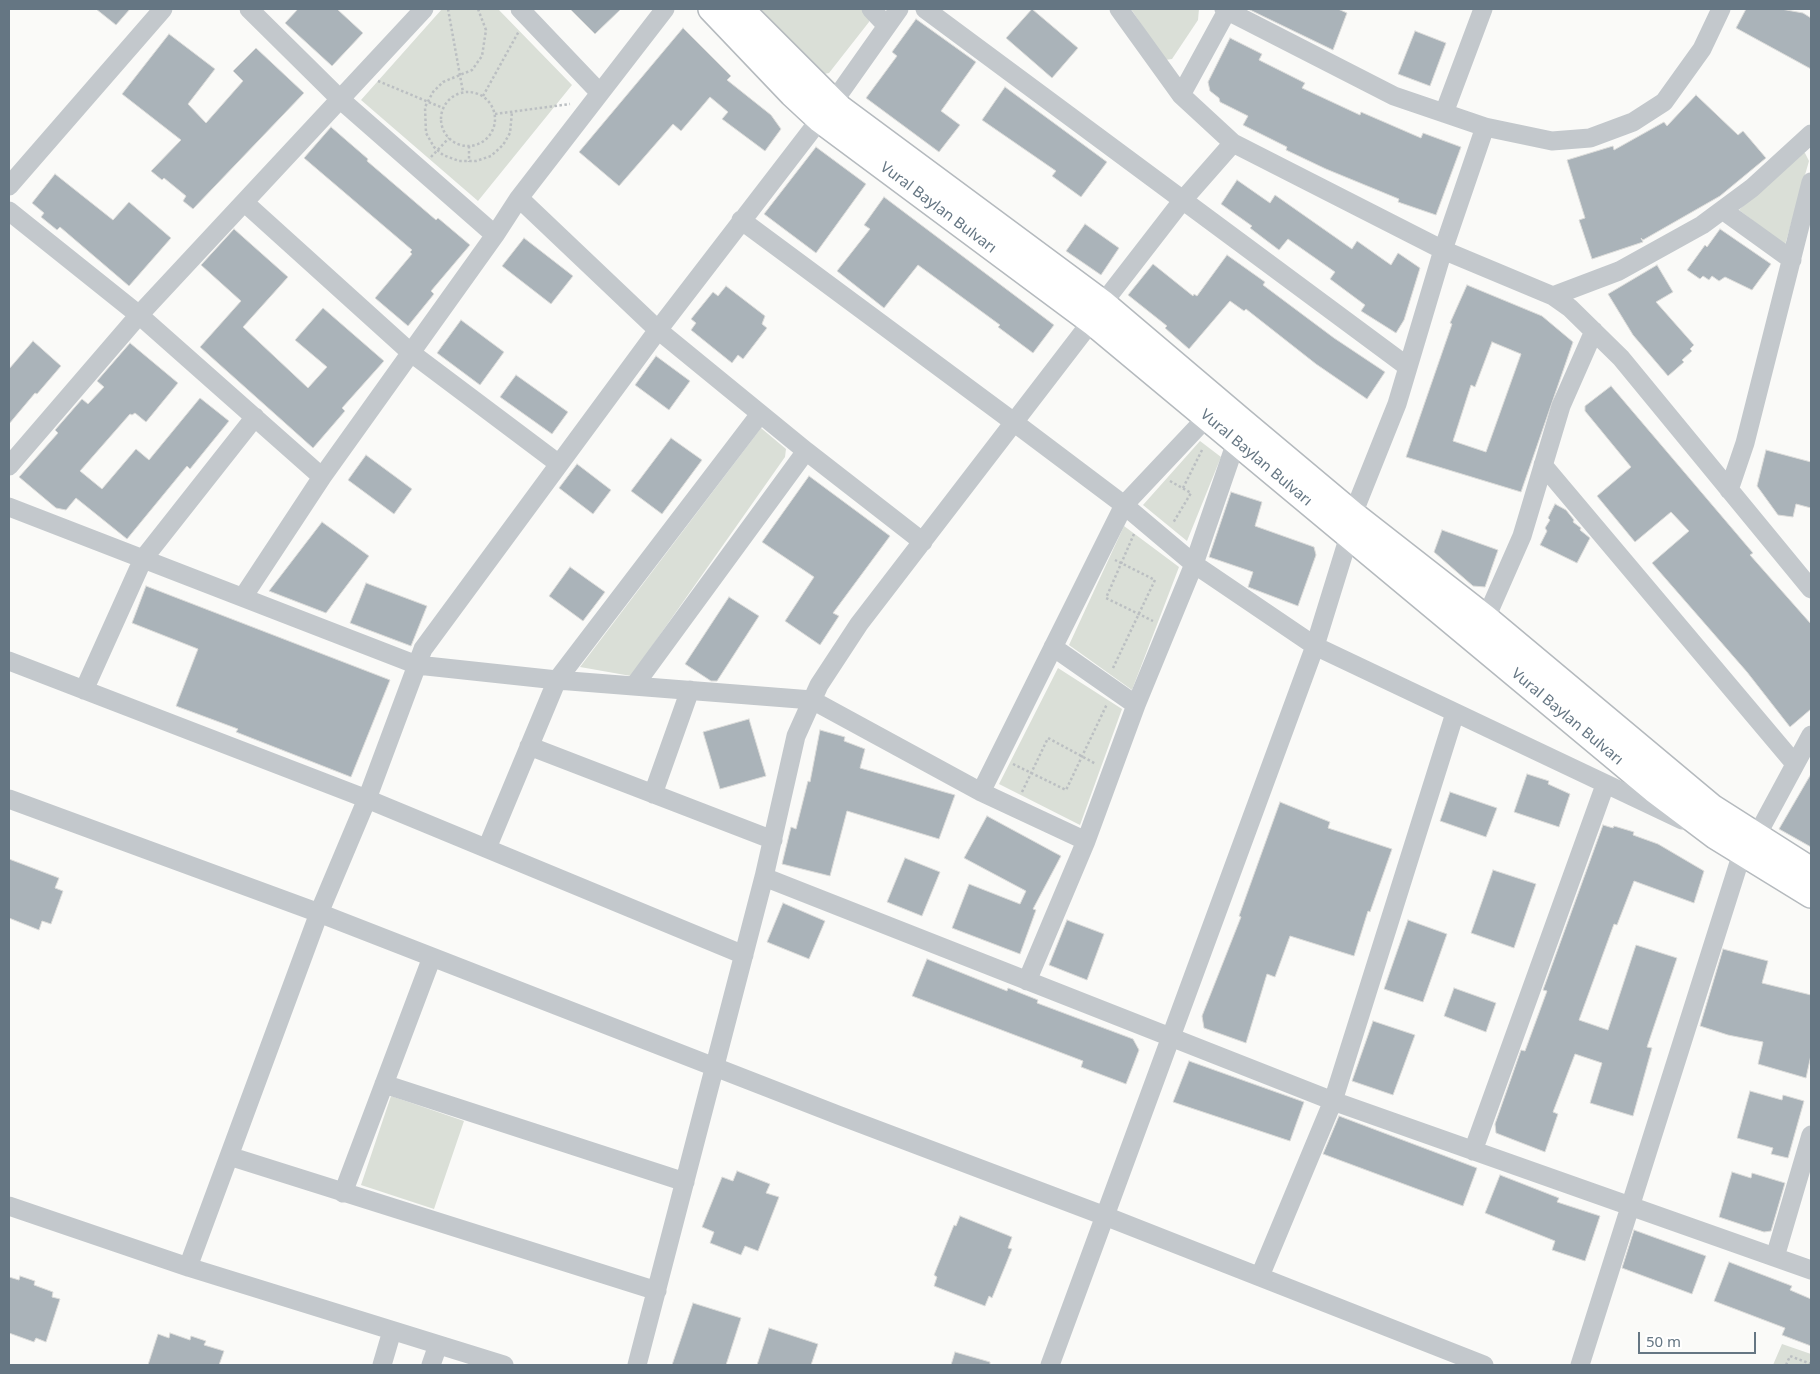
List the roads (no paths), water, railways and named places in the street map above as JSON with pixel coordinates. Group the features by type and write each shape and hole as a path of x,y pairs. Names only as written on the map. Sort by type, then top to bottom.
{"main road":[{"name":"Vural Baylan Bulvarı","path":"711,9 826,110 890,145 1097,312 1351,525 1654,790 1713,835 1749,845 1811,870"},
{"name":"Vural Baylan Bulvarı","path":"741,9 826,110"},
{"name":"Vural Baylan Bulvarı","path":"1097,312 1207,417 1236,442 1351,525 1486,618 1712,807 1749,845 1811,895"}],"street":[{"path":"9,186 163,9"},
{"path":"249,9 340,100 495,235"},
{"path":"9,466 139,316 424,9"},
{"path":"243,597 322,477 495,235 518,198 665,9"},
{"path":"871,9 887,26"},
{"path":"188,1267 319,913 366,799 423,649 658,330 826,110 899,9"},
{"path":"924,9 1408,367"},
{"path":"1119,9 1181,96 1233,143 1443,250 1553,296 1594,330 1621,358 1811,589"},
{"path":"1444,113 1483,9"},
{"path":"1181,96 1226,10 1394,96 1485,127 1552,141 1590,138 1633,122 1664,102 1702,49 1721,9"},
{"path":"524,13 596,96"},
{"path":"1050,1365 1315,646 1351,525 1397,404 1443,250 1485,127"},
{"path":"1553,296 1618,271 1702,225 1752,188 1811,134"},
{"path":"637,1365 764,878 796,736 819,684 859,624 1015,423 1097,312 1182,201 1233,143"},
{"path":"1729,490 1745,443 1792,260 1807,218 1811,182"},
{"path":"518,198 658,330 806,451 923,542"},
{"path":"244,202 410,352 559,464"},
{"path":"1724,210 1792,260"},
{"path":"9,211 139,316 322,477"},
{"path":"741,220 1124,505 1194,564 1315,646 1713,835"},
{"path":"1486,618 1522,536 1561,406 1594,330"},
{"path":"487,848 557,680 760,414"},
{"path":"84,690 143,559 255,417"},
{"path":"980,792 1124,505 1207,417"},
{"path":"1027,981 1086,841 1136,704 1194,564 1236,442"},
{"path":"634,686 806,451"},
{"path":"1543,465 1795,764"},
{"path":"9,507 417,664 557,680 812,700 980,792 1086,841"},
{"path":"1053,647 1136,704"},
{"path":"9,661 366,799 744,955"},
{"path":"653,794 690,690"},
{"path":"1260,1276 1332,1101 1455,713"},
{"path":"1580,1365 1630,1206 1749,845 1811,735"},
{"path":"529,746 773,840"},
{"path":"1472,1152 1605,785"},
{"path":"9,799 319,913 838,1115 1260,1276 1484,1365"},
{"path":"764,878 1332,1101 1472,1152 1811,1270"},
{"path":"343,1192 432,957"},
{"path":"384,1084 685,1182"},
{"path":"1775,1257 1811,1135"},
{"path":"229,1156 656,1291"},
{"path":"9,1206 188,1267 392,1332 504,1365"},
{"path":"382,1365 392,1332"},
{"path":"431,1365 438,1345"}]}
